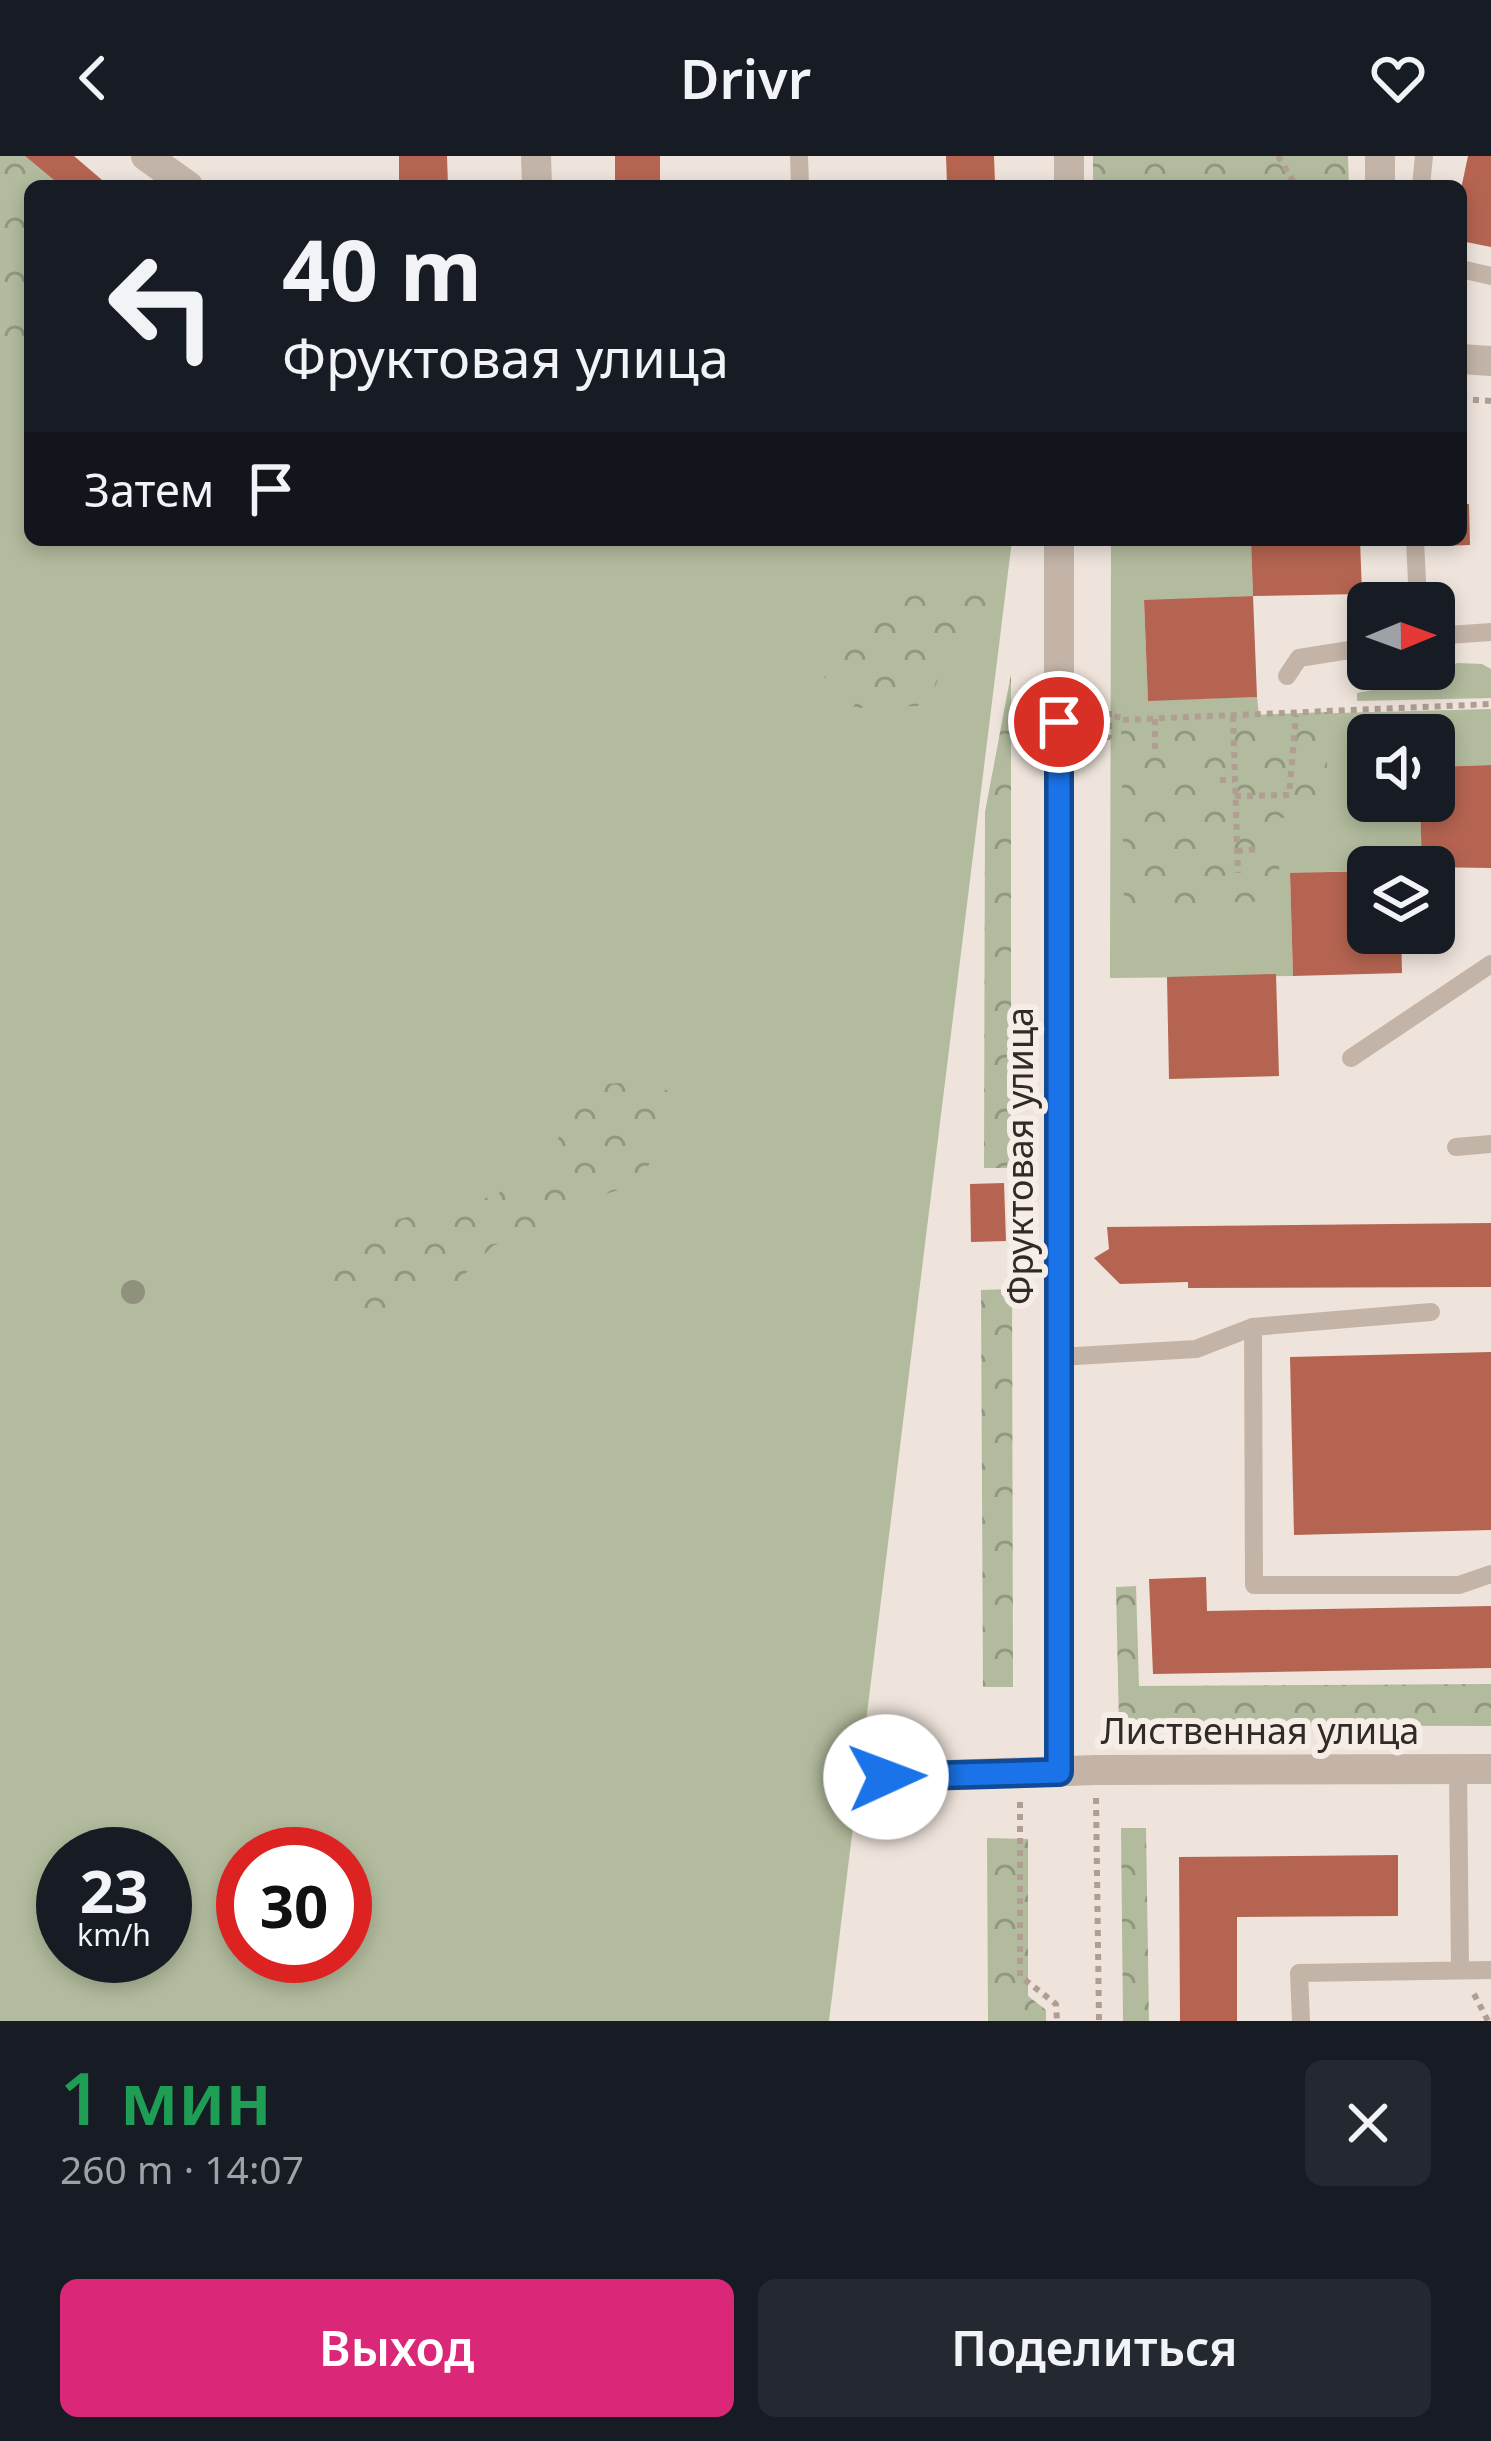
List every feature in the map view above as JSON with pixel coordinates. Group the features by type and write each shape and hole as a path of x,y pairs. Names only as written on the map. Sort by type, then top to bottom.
{"street":[{"path":"146,156 180,180"},
{"name":"Фруктовая улица","path":"1059,546 1059,1772"},
{"name":"Лиственная улица","path":"886,1777 1096,1770 1491,1769"}],"lane":[{"path":"1415,546 1417,582"},
{"path":"1455,635 1491,632"},
{"path":"1287,676 1299,658 1347,650"},
{"path":"1351,1058 1491,964"},
{"path":"1456,1147 1491,1144"},
{"path":"1059,1357 1196,1349 1253,1328 1431,1312"},
{"path":"1253,1328 1254,1585 1459,1585 1491,1574"},
{"path":"1459,1769 1460,1970"},
{"path":"1301,2021 1299,1973 1491,1970"}],"path":[{"path":"1093,737 1109,737 1109,714 1118,714 1118,720 1491,704"},
{"path":"1235,796 1289,795 1296,714"},
{"path":"1233,716 1238,873"},
{"path":"1155,718 1155,749"},
{"path":"1220,780 1234,780"},
{"path":"1237,850 1257,849"},
{"path":"1096,1770 1099,2021"},
{"path":"1057,2021 1056,2004 1020,1976 1020,1797 1059,1772"}],"green space":[{"path":"0,156 25,156 54,180 24,180 24,546 1011,546 829,2021 0,2021"},
{"path":"0,156 16,156 45,180 24,180 24,369 0,358"},
{"path":"1093,156 1348,156 1349,180 1093,180"},
{"path":"1111,546 1251,546 1253,596 1144,601 1148,700 1257,697 1259,715 1491,709 1491,765 1455,766 1455,714 1347,714 1347,822 1421,822 1421,846 1347,846 1347,871 1290,874 1293,976 1110,978"},
{"path":"911,588 955,595 985,588 988,605 981,633 951,650 931,696 917,706 852,708 882,669 870,657 824,678 823,644 894,615"},
{"path":"1455,664 1482,664 1491,669 1491,698 1357,701 1357,693 1372,690 1455,690"},
{"path":"1011,674 1011,1168 984,1168 985,812"},
{"path":"1328,712 1326,817 1278,818 1280,901 1124,905 1121,720"},
{"path":"659,1084 672,1095 668,1129 644,1174 631,1186 599,1196 559,1230 494,1245 445,1294 348,1320 332,1314 328,1298 334,1266 378,1224 490,1197 534,1176 547,1164 579,1091 594,1085"},
{"path":"1012,1289 1013,1687 983,1687 981,1290"},
{"path":"1136,1586 1139,1686 1491,1684 1491,1726 1119,1725 1116,1587"},
{"path":"1121,1828 1146,1828 1149,2021 1123,2021"},
{"path":"987,1838 1028,1839 1028,1996 1046,2010 1046,2021 988,2021"}],"building":[{"path":"25,156 74,156 102,180 54,180"},
{"path":"399,156 447,156 448,180 399,180"},
{"path":"615,156 660,156 660,180 615,180"},
{"path":"946,156 994,156 995,180 947,180"},
{"path":"1468,156 1491,156 1491,247 1467,242 1467,180 1463,180"},
{"path":"1467,504 1469,504 1467,545"},
{"path":"1251,546 1360,546 1362,582 1347,582 1347,594 1253,596"},
{"path":"1253,596 1257,697 1148,701 1144,600"},
{"path":"1491,765 1491,868 1455,867 1455,846 1421,846 1421,822 1455,822 1455,766"},
{"path":"1347,872 1347,954 1402,954 1402,973 1293,976 1290,873"},
{"path":"1276,974 1279,1076 1169,1079 1167,977"},
{"path":"1004,1183 1006,1241 971,1242 970,1184"},
{"path":"1491,1223 1491,1287 1120,1284 1094,1258 1109,1249 1107,1227"},
{"path":"1491,1352 1491,1530 1294,1535 1290,1357"},
{"path":"1206,1577 1207,1611 1491,1606 1491,1668 1153,1674 1149,1579"},
{"path":"1398,1855 1398,1916 1237,1917 1237,2021 1180,2021 1179,1857"}],"route":[{"path":"886,1777 1059,1772 1059,722"}]}
